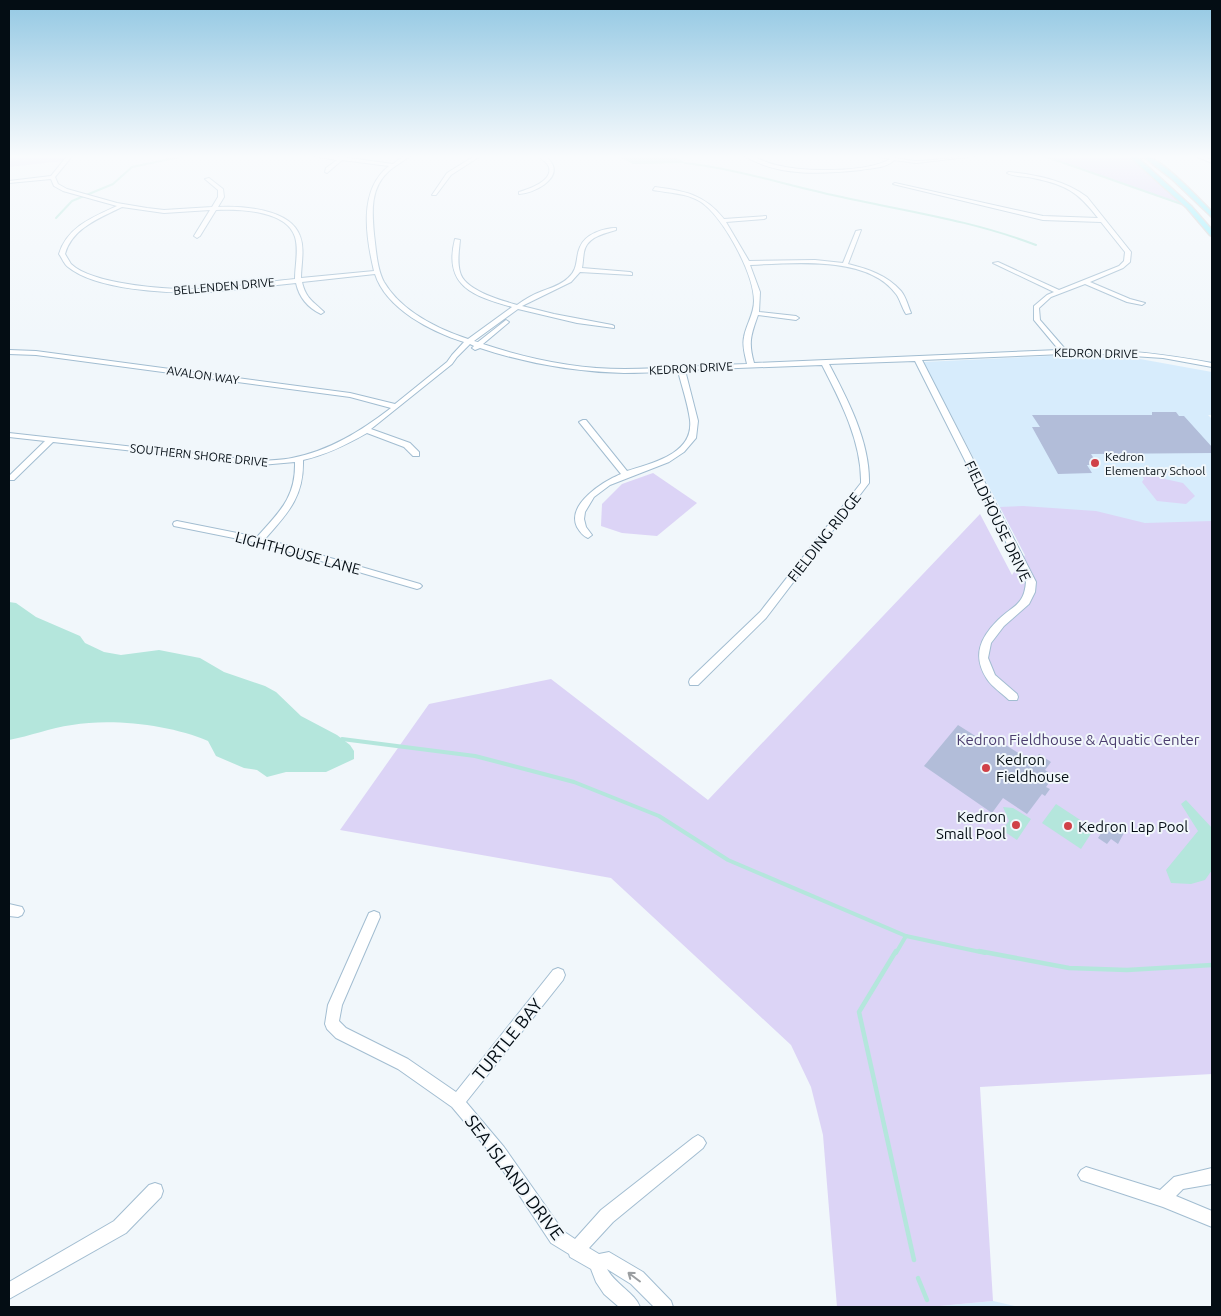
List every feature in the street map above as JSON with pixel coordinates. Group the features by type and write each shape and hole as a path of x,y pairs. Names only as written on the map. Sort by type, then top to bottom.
{"main road":[{"path":"1198,216 1212,227"},
{"path":"1202,220 1212,234"}],"street":[{"name":"BELLENDEN DRIVE","path":"102,216 82,227 68,239 62,254 68,266 94,278 165,291 201,291 377,270"},
{"path":"197,236 209,216"},
{"path":"276,216 292,226 297,235 299,291 302,298 321,312"},
{"name":"KEDRON DRIVE","path":"369,216 377,270 387,291 410,314 441,331 470,342 574,368 625,371 1111,351 1170,357 1212,365"},
{"path":"717,216 741,250 758,294 755,313 745,342 751,365"},
{"path":"1036,216 1102,220"},
{"path":"1063,352 1039,324 1036,307 1039,303 1059,292 1116,270 1128,262 1128,252 1099,216"},
{"path":"721,221 764,218"},
{"path":"520,307 532,298 570,280 579,270 580,250 584,241 598,232 614,229"},
{"path":"845,265 859,231"},
{"path":"457,240 456,262 459,278 466,286 480,294 560,318 612,327"},
{"path":"747,263 805,261 845,265 875,275 892,285 902,295 908,313"},
{"path":"996,263 1059,292"},
{"path":"579,270 630,274"},
{"path":"1086,282 1129,301 1142,303"},
{"name":"SOUTHERN SHORE DRIVE","path":"450,363 451,358 470,342 513,310 520,307"},
{"name":"SOUTHERN SHORE DRIVE","path":"9,436 261,463 299,460 339,447 366,430 450,363 459,360 480,344 520,311 520,307"},
{"path":"755,313 796,318"},
{"name":"AVALON WAY","path":"9,352 36,353 321,391 367,398 396,407"},
{"name":"KEDRON DRIVE","path":"1170,357 1184,356 1212,360"},
{"name":"FIELDHOUSE DRIVE","path":"917,358 1031,582 1026,602 1001,623 986,642 984,658 991,677 1013,697"},
{"name":"FIELDING RIDGE","path":"694,682 763,615 865,483 866,465 826,363"},
{"path":"588,535 579,522 582,507 597,489 624,473 665,461 683,450 690,440 695,428 681,369"},
{"path":"583,422 624,473"},
{"path":"366,430 407,445 416,454"},
{"path":"11,478 52,440"},
{"path":"259,540 295,496 300,482 299,460"},
{"name":"LIGHTHOUSE LANE","path":"177,524 259,540 417,586"},
{"name":"SEA ISLAND DRIVE","path":"374,916 335,1005 332,1024 341,1032 403,1064 457,1102 499,1152 557,1237 597,1263 609,1260 637,1278 665,1307"},
{"name":"TURTLE BAY","path":"457,1102 558,975"},
{"path":"576,1251 607,1216 698,1143"},
{"path":"1086,1175 1162,1199 1212,1219"},
{"path":"1162,1199 1179,1182 1212,1176"},
{"path":"9,1290 120,1227 155,1191"},
{"path":"597,1263 610,1288 632,1307"}],"shaded area":[{"name":"Kedron Elementary School","path":"1071,355 1140,359 1212,372 1212,415 1208,415 1212,419 1212,570 1025,555 923,362"},
{"path":"9,602 16,603 36,617 80,636 85,643 104,652 121,655 159,650 200,658 224,672 265,686 276,692 301,716 337,735 350,745 354,751 354,759 326,772 286,772 267,777 257,770 244,768 216,756 208,741 193,735 142,724 88,723 56,728 9,740"},
{"path":"1186,800 1212,828 1212,870 1205,880 1191,884 1171,883 1166,870 1198,831 1181,804"},
{"name":"Kedron Lap Pool","path":"1056,804 1094,829 1081,849 1042,823"},
{"name":"Kedron Small Pool","path":"1003,807 1013,808 1031,819 1017,840 1002,830 1009,821"},
{"path":"993,1301 1019,1307 929,1307"}],"green space":[{"path":"1139,472 1161,473 1165,479 1183,483 1195,496 1186,504 1157,501 1142,482 1144,479"},
{"path":"653,473 697,503 657,536 622,533 601,526 602,504 622,484"},
{"name":"Kedron Fieldhouse & Aquatic Center","path":"1023,506 1096,511 1145,523 1212,521 1212,1074 980,1087 993,1301 929,1307 837,1307 823,1135 811,1087 791,1045 611,878 340,830 429,704 551,679 708,800 980,514 1012,575 1025,555 1000,507"}],"building":[{"name":"Kedron Elementary School","path":"1152,412 1176,412 1179,416 1184,416 1212,447 1212,453 1091,454 1098,465 1087,465 1092,473 1058,474 1032,427 1040,427 1032,415 1152,415"},
{"name":"Kedron Fieldhouse","path":"958,725 988,744 993,737 1033,762 1039,754 1051,762 1045,770 1054,776 1046,787 1050,789 1045,796 1042,794 1027,814 1003,798 992,813 924,766"},
{"path":"1108,823 1124,833 1118,844 1111,839 1107,844 1098,838"}],"waterway":[{"path":"934,216 1012,236 1036,245"},
{"path":"342,739 475,756 574,782 659,816 728,860 906,936"},
{"path":"896,953 906,936"},
{"path":"906,936 985,953"},
{"path":"896,951 859,1012 914,1260"},
{"path":"979,951 1069,968 1127,970 1212,965"},
{"path":"918,1278 927,1300"}],"place":[{"name":"Kedron Elementary School","path":"1095,463"},
{"name":"Kedron Fieldhouse","path":"986,768"},
{"name":"Kedron Small Pool","path":"1016,825"},
{"name":"Kedron Lap Pool","path":"1068,826"}]}
